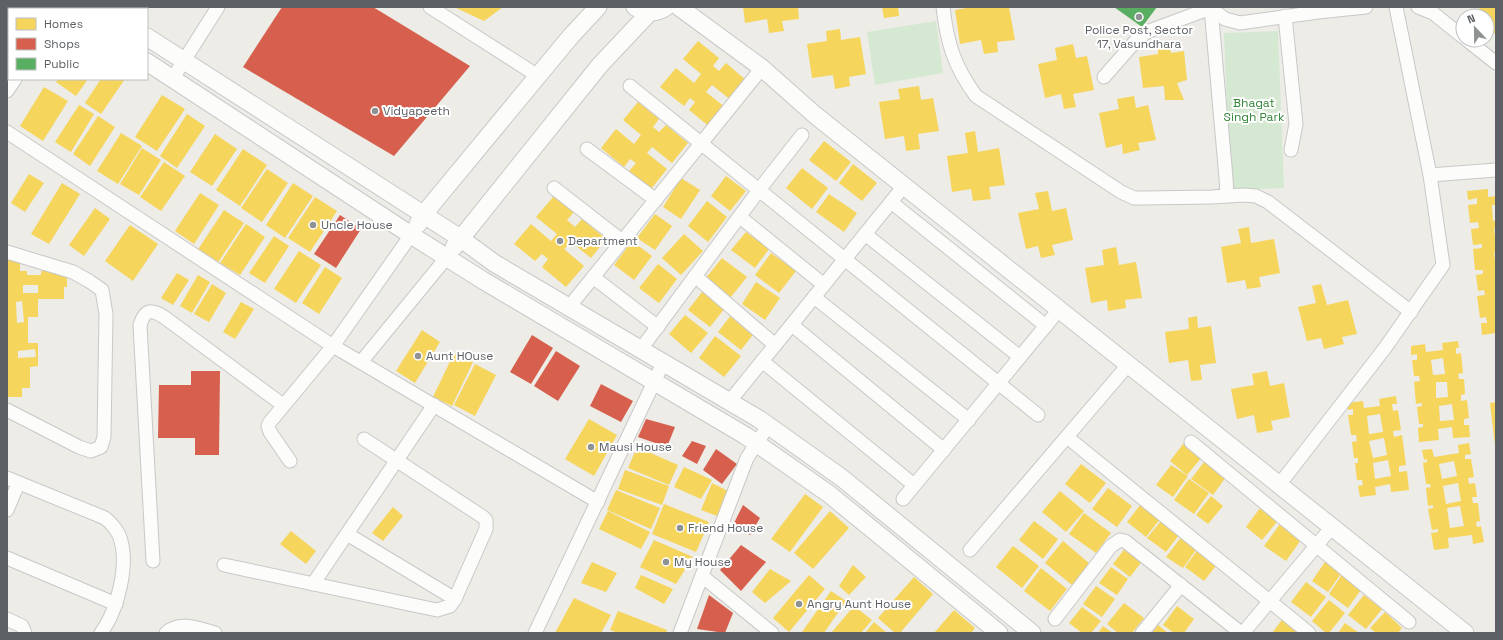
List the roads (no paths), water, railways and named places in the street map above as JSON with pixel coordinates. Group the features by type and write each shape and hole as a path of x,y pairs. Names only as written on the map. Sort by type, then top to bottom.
{"street":[{"path":"101,7 106,8"},
{"path":"173,78 218,7"},
{"path":"430,7 538,76"},
{"path":"290,461 270,432 268,426 283,405 333,346 411,235 423,215 571,36 598,7"},
{"path":"361,362 447,257 460,238 600,65 642,10 661,10 666,7"},
{"path":"679,7 762,68 815,115 1465,633"},
{"path":"943,7 952,56 965,81 976,96 1121,192 1134,198 1256,196 1268,202 1411,312"},
{"path":"1210,8 1225,19 1240,23 1318,9 1366,7"},
{"path":"1279,485 1411,312 1443,265 1430,175 1396,7"},
{"path":"1418,7 1433,13 1455,31"},
{"path":"1210,8 1227,196"},
{"path":"1104,77 1139,37 1149,31 1210,8"},
{"path":"1285,16 1296,124 1291,150"},
{"path":"148,38 460,238 494,263 641,349 768,426 842,478 1032,633"},
{"path":"1477,48 1496,63"},
{"path":"148,63 411,235 484,281 756,444 829,494 999,633"},
{"path":"569,307 762,68"},
{"path":"7,91 14,80"},
{"path":"630,86 1038,415"},
{"path":"7,132 333,346 598,502"},
{"path":"641,349 759,190 802,135"},
{"path":"587,149 656,200"},
{"path":"1430,175 1496,170"},
{"path":"729,402 904,186"},
{"path":"554,188 622,241"},
{"path":"891,202 1050,321 903,499"},
{"path":"740,217 824,285"},
{"path":"866,234 1020,357"},
{"path":"7,252 74,272 102,290 106,314 104,437 101,447 91,451 78,447 7,410"},
{"path":"695,276 775,345"},
{"path":"593,277 658,327"},
{"path":"814,297 969,420"},
{"path":"153,561 140,325 146,314 156,312 283,405"},
{"path":"792,325 944,450"},
{"path":"762,361 914,485"},
{"path":"535,633 663,363"},
{"path":"970,550 1128,365"},
{"path":"313,584 434,405"},
{"path":"680,633 747,458 768,426"},
{"path":"1067,437 1309,633"},
{"path":"224,565 437,610 450,606 455,599 486,529 486,520 483,516 364,439"},
{"path":"1191,442 1317,544 1409,622"},
{"path":"7,510 12,481 105,518 114,525 119,536 122,551 123,573 116,604 102,633"},
{"path":"1055,619 1112,546 1120,540 1125,541 1242,633 1332,527"},
{"path":"347,534 455,599"},
{"path":"7,558 116,604"},
{"path":"702,576 772,633"},
{"path":"1142,633 1181,585"},
{"path":"7,619 22,626 25,633"},
{"path":"166,633 179,626 193,627 216,633"}],"place":[{"name":"Police Post, Sector 17, Vasundhara","path":"1139,17"},
{"name":"Vidyapeeth","path":"375,111"},
{"name":"Uncle House","path":"313,225"},
{"name":"Department","path":"560,241"},
{"name":"Aunt HOuse","path":"418,356"},
{"name":"Mausi House","path":"591,447"},
{"name":"Friend House","path":"680,528"},
{"name":"My House","path":"666,562"},
{"name":"Angry Aunt House","path":"799,604"}],"park label":[{"name":"Bhagat Singh Park","path":"1254,110"}]}
